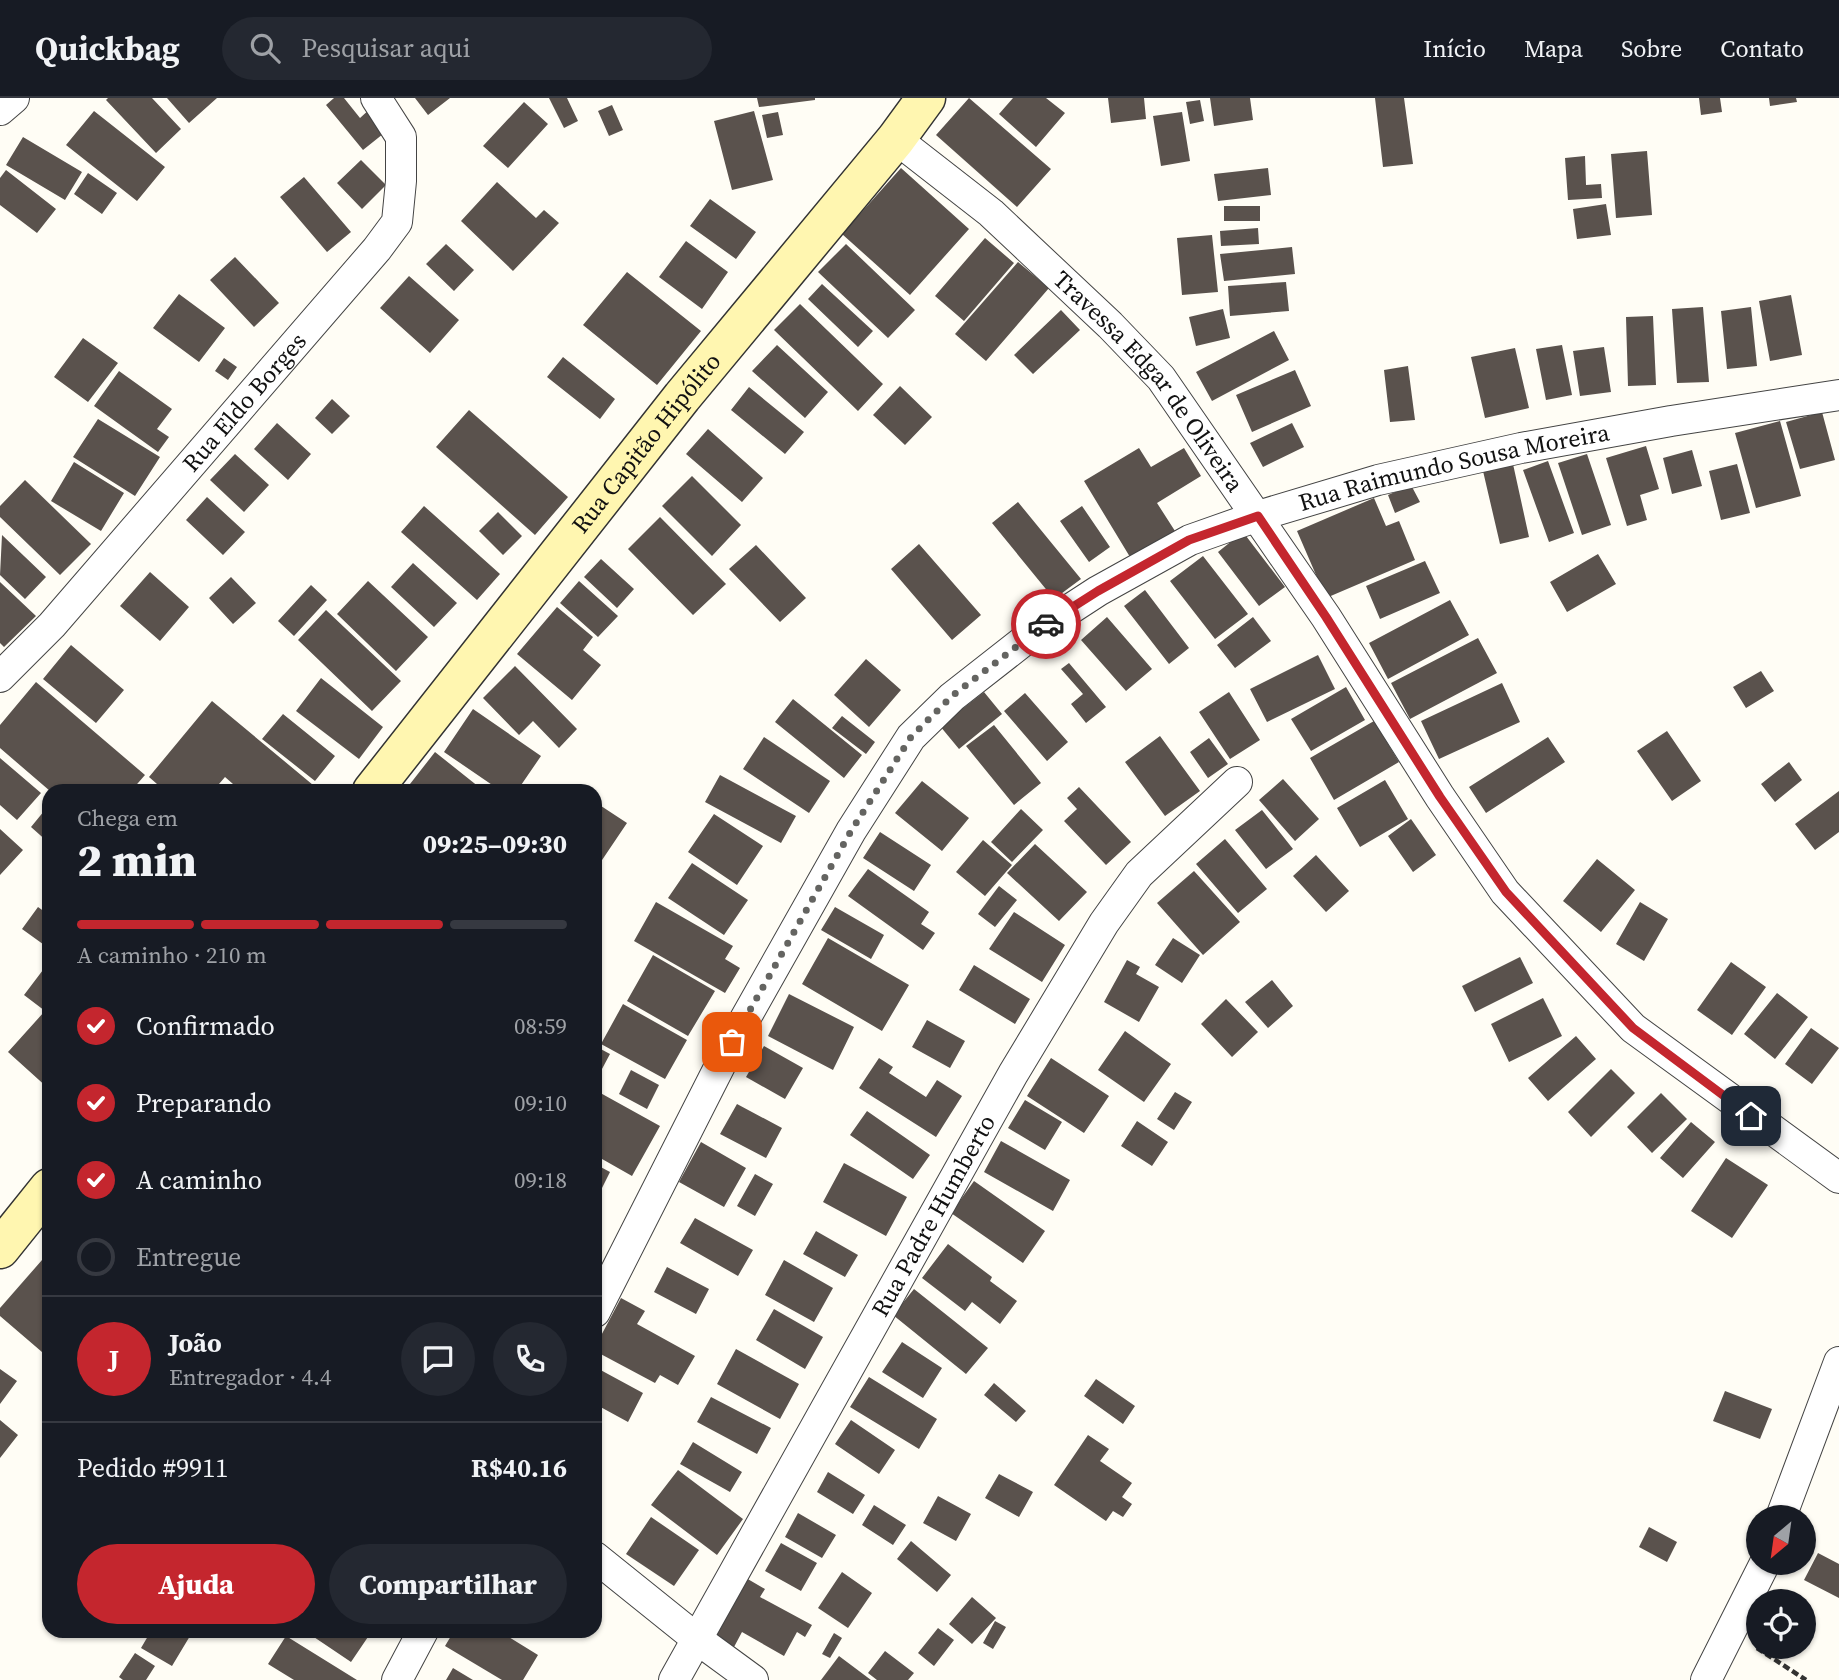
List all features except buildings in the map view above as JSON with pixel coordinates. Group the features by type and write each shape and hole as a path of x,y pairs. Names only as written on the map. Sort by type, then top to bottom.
{"main road":[{"name":"Rua Capitão Hipólito","path":"378,784 682,397 896,139 926,98"},
{"path":"0,1248 42,1197"}],"street":[{"path":"0,110 14,98"},
{"name":"Rua Eldo Borges","path":"0,677 52,625 377,249 397,222 401,137 376,98"},
{"name":"Travessa Edgar de Oliveira","path":"896,139 991,213 1161,377 1326,617 1440,797 1506,892 1633,1028 1839,1178"},
{"name":"Rua Raimundo Sousa Moreira","path":"602,1298 732,1042 851,831 911,737 952,696 1035,632 1098,591 1189,540 1378,480 1521,448 1839,395"},
{"name":"Rua Padre Humberto","path":"674,1680 1013,1074 1104,923 1139,874 1237,782"},
{"path":"1785,1505 1839,1362"},
{"path":"602,1563 753,1680"},
{"path":"1706,1680 1759,1575"},
{"path":"397,1680 419,1638"}],"path":[{"path":"1731,1630 1806,1680"}],"way so far":[{"path":"732,1042 851,831 911,737 952,696 1046,624"}],"route":[{"path":"1046,624 1098,591 1189,540 1258,516 1326,617 1440,797 1506,892 1633,1028 1751,1116"}]}
